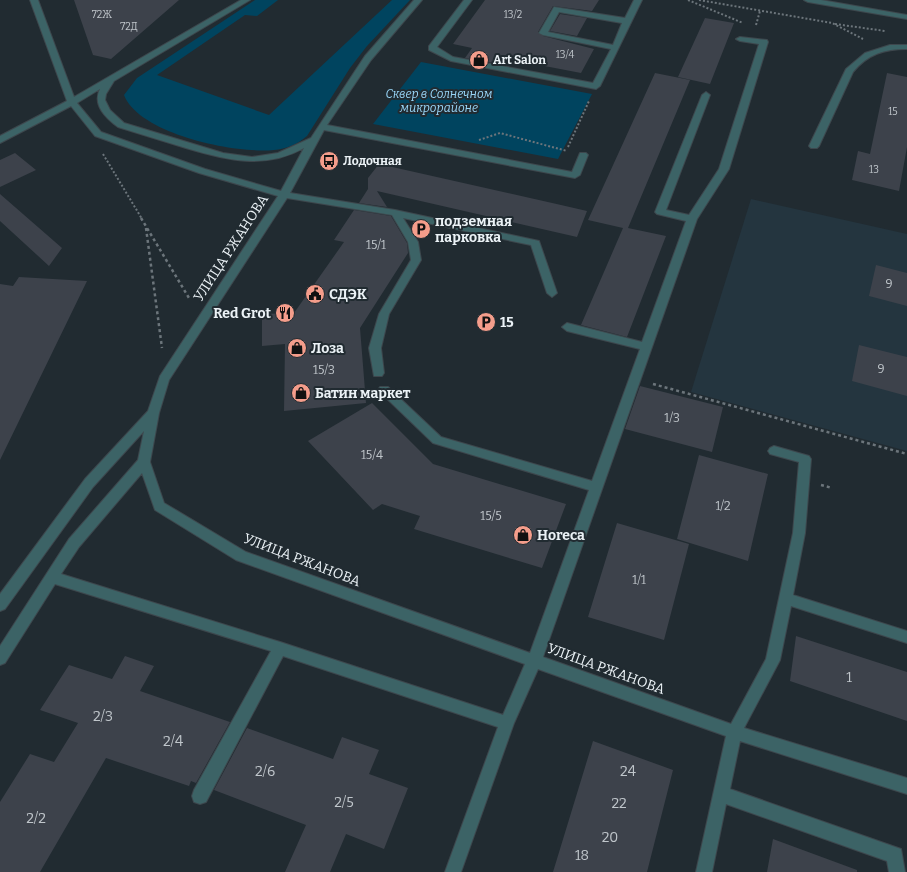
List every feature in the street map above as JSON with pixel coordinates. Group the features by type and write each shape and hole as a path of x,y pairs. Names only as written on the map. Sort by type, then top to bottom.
{"street":[{"name":"УЛИЦА РЖАНОВА","path":"34,0 72,102 98,134 202,170 284,195 164,378 153,413 144,462 159,506 241,556 734,732 907,786"},
{"path":"418,0 368,58 315,138 298,166 284,195 395,213 535,243 552,293"},
{"path":"468,0 432,48 451,59 596,86 616,48 627,21 638,0"},
{"path":"808,0 907,18"},
{"path":"0,140 72,102 241,1"},
{"path":"616,48 543,33 557,9 627,21"},
{"path":"453,872 507,723 534,661 692,219 724,169 764,42 740,39"},
{"path":"814,146 849,72 856,62 868,53 889,46 907,47"},
{"path":"116,76 104,87 101,100 107,115 121,125 228,159 250,160 275,158 296,150 315,138"},
{"path":"692,219 660,212 706,95"},
{"path":"322,127 575,175 583,155"},
{"path":"378,373 375,348 384,314 416,260 412,242 395,213"},
{"path":"566,327 646,347"},
{"path":"384,390 437,440 597,487"},
{"path":"0,605 89,483 153,413"},
{"path":"704,872 734,732 773,660 787,599 799,533 805,459 774,451"},
{"path":"0,658 74,543 144,462"},
{"path":"52,577 280,648 507,723"},
{"path":"787,599 907,637"},
{"path":"200,796 280,648"},
{"path":"720,794 895,855 897,872"}],"path":[{"path":"688,0 748,25"},
{"path":"699,0 892,32"},
{"path":"832,23 881,49"},
{"path":"566,151 586,109"},
{"path":"476,142 500,134 583,155"},
{"path":"102,151 190,298"},
{"path":"146,225 163,348"},
{"path":"635,379 907,454"}],"shaded area":[{"path":"751,199 907,234 907,451 691,392"}],"green space":[{"path":"255,0 278,0 257,16 245,15 157,75 269,115 392,0 410,0 367,46 350,68 307,136 292,146 283,149 257,150 236,149 213,145 168,131 148,121 133,109 124,95 137,78"},
{"name":"Сквер в Солнечном микрорайоне","path":"421,62 592,94 558,159 373,124"}],"building":[{"path":"74,0 179,0 111,59 93,55"},
{"path":"485,0 599,0 592,11 553,6 538,32 543,36 594,49 581,73 503,58 500,64 465,58 472,48 453,44"},
{"path":"560,14 587,18 577,36 550,31"},
{"path":"705,18 734,23 710,84 678,77"},
{"path":"655,73 690,80 628,228 666,236 627,337 581,325 623,228 588,220"},
{"path":"887,73 907,77 907,147 899,191 852,180 858,151 870,154"},
{"path":"15,153 36,170 0,187 0,160"},
{"path":"379,164 587,211 577,237 377,191 387,207 359,203 368,189 368,178"},
{"path":"0,194 62,248 49,266 0,221"},
{"path":"354,210 391,216 407,243 408,253 360,328 366,403 284,411 285,344 262,346 262,314 294,313 344,242 334,240"},
{"path":"876,265 907,273 907,306 869,296"},
{"path":"19,277 87,281 0,460 0,284 13,286"},
{"path":"859,345 907,357 907,396 852,381"},
{"path":"640,386 723,407 712,452 625,429"},
{"path":"372,403 433,464 566,504 542,568 414,529 420,516 382,504 373,510 308,441"},
{"path":"699,455 768,474 748,561 677,539"},
{"path":"617,523 689,544 664,640 588,617"},
{"path":"796,636 907,672 907,721 790,681"},
{"path":"125,656 154,666 140,691 230,722 196,783 191,781 189,786 106,758 40,872 0,872 0,802 30,754 54,762 78,723 40,710 69,665 112,679"},
{"path":"247,728 333,759 342,737 379,750 369,774 408,788 384,849 346,834 330,872 285,872 306,825 214,790"},
{"path":"593,741 673,770 647,872 553,872"},
{"path":"773,839 857,870 857,872 767,872"}],"place":[{"name":"Art Salon","path":"479,60"},
{"name":"Лодочная","path":"329,161"},
{"name":"подземная парковка","path":"421,229"},
{"name":"СДЭК","path":"315,294"},
{"name":"Red Grot","path":"285,313"},
{"name":"15","path":"486,322"},
{"name":"Лоза","path":"297,348"},
{"name":"Батин маркет","path":"301,393"},
{"name":"Horeca","path":"523,535"}]}
